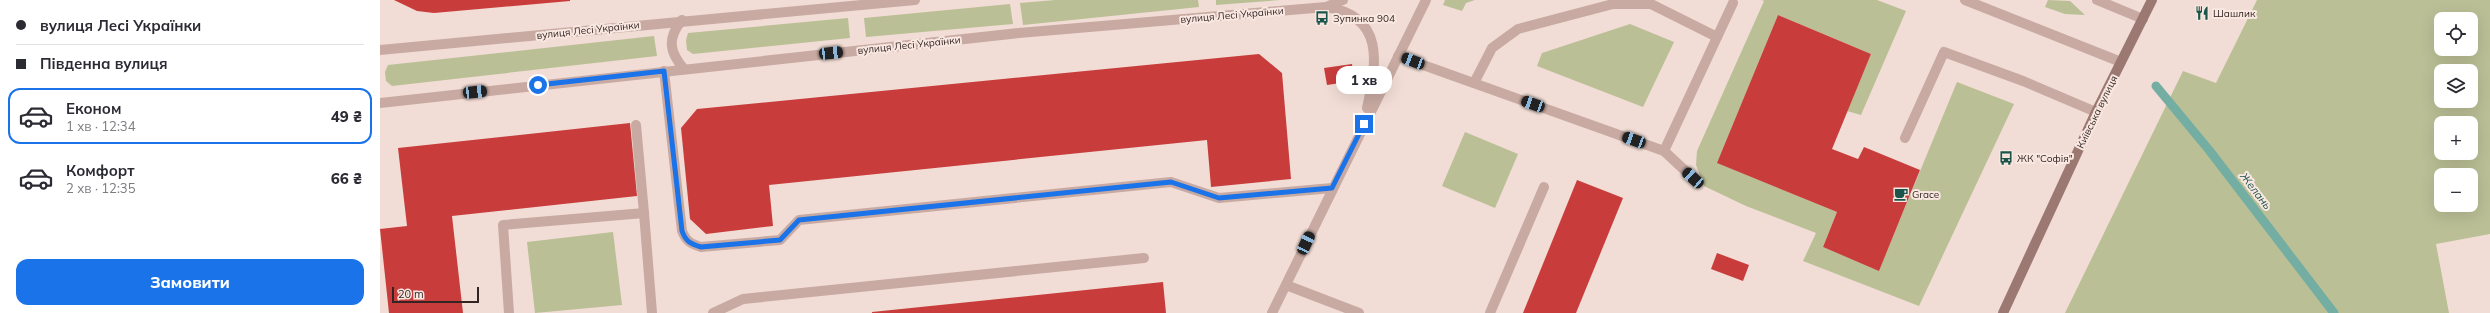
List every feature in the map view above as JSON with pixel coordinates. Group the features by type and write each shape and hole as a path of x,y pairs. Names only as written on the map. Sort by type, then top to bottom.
{"main road":[{"name":"Київська вулиця","path":"2003,313 2096,112 2152,0"}],"street":[{"name":"вулиця Лесі Українки","path":"380,50 682,20 915,0"},
{"name":"вулиця Лесі Українки","path":"380,103 1019,33 1329,3 1343,0"},
{"path":"1272,313 1332,188 1426,0"},
{"path":"1965,0 2121,62"},
{"path":"2097,0 2143,19"},
{"path":"1474,83 1492,48 1518,29 1613,4 1650,2 1717,37"},
{"path":"1329,3 1356,17 1368,30 1375,51 1374,76 1364,124"},
{"path":"1664,151 1733,3"},
{"path":"682,20 673,31 671,44 676,60 684,69"},
{"path":"1905,138 1944,52 2023,81 2096,112"},
{"path":"1398,56 1664,151 1693,178"},
{"path":"664,71 682,231 684,238 691,244 701,247 780,240 799,220 1171,182 1219,198 1332,188"},
{"path":"636,125 652,313"},
{"path":"1490,313 1544,187"},
{"path":"509,313 503,225 644,213"},
{"path":"713,313 743,299 1144,258"},
{"path":"1286,285 1359,313"}],"green space":[{"path":"1055,0 1198,0 1199,7 1023,25 1020,3"},
{"path":"1216,0 1280,0 1216,5"},
{"path":"1445,0 1475,0 1466,3 1462,11 1443,5"},
{"path":"1762,0 1877,0 1906,11 1861,115 1847,111 1871,54 1778,15 1718,163 1837,212 1823,247 1879,270 1957,82 2014,104 1919,306 1803,261 1816,233 1746,206 1704,186 1696,165 1697,151 1764,1"},
{"path":"2048,0 2070,1 2085,15 2065,14 2045,7"},
{"path":"2257,0 2490,0 2490,234 2436,244 2449,313 2065,313 2183,71 2216,83"},
{"path":"1010,4 1013,24 866,37 864,18"},
{"path":"848,18 850,38 693,54 687,50 686,40 688,33"},
{"path":"1630,24 1674,42 1643,107 1537,66 1542,53"},
{"path":"654,36 657,56 392,86 386,81 385,72 388,65"},
{"path":"1465,132 1518,154 1495,208 1442,186"},
{"path":"613,232 622,305 535,313 527,242"}],"building":[{"path":"394,0 570,1 434,13 417,11"},
{"path":"1778,15 1871,54 1832,149 1858,159 1864,147 1920,170 1879,271 1823,247 1837,212 1717,163"},
{"path":"1259,54 1282,73 1291,179 1211,187 1207,140 769,185 773,226 706,234 690,219 681,128 697,109"},
{"path":"1352,64 1354,81 1327,85 1324,68"},
{"path":"630,123 637,196 452,216 463,313 389,313 380,229 407,226 398,148"},
{"path":"1577,180 1623,198 1576,313 1523,313"},
{"path":"1717,253 1749,265 1743,281 1711,269"},
{"path":"1163,282 1166,313 872,313 872,312"}],"waterway":[{"name":"Желань","path":"2156,86 2209,150 2334,313"}],"place":[{"name":"Шашлик","path":"2202,13"},
{"name":"Зупинка 904","path":"1322,18"},
{"name":"ЖК \"Софія\"","path":"2006,158"},
{"name":"Grace","path":"1901,194"}],"route":[{"path":"538,85 664,71 668,92 682,231 684,238 691,244 701,247 780,240 799,220 1171,182 1219,198 1332,188 1364,124"}]}
